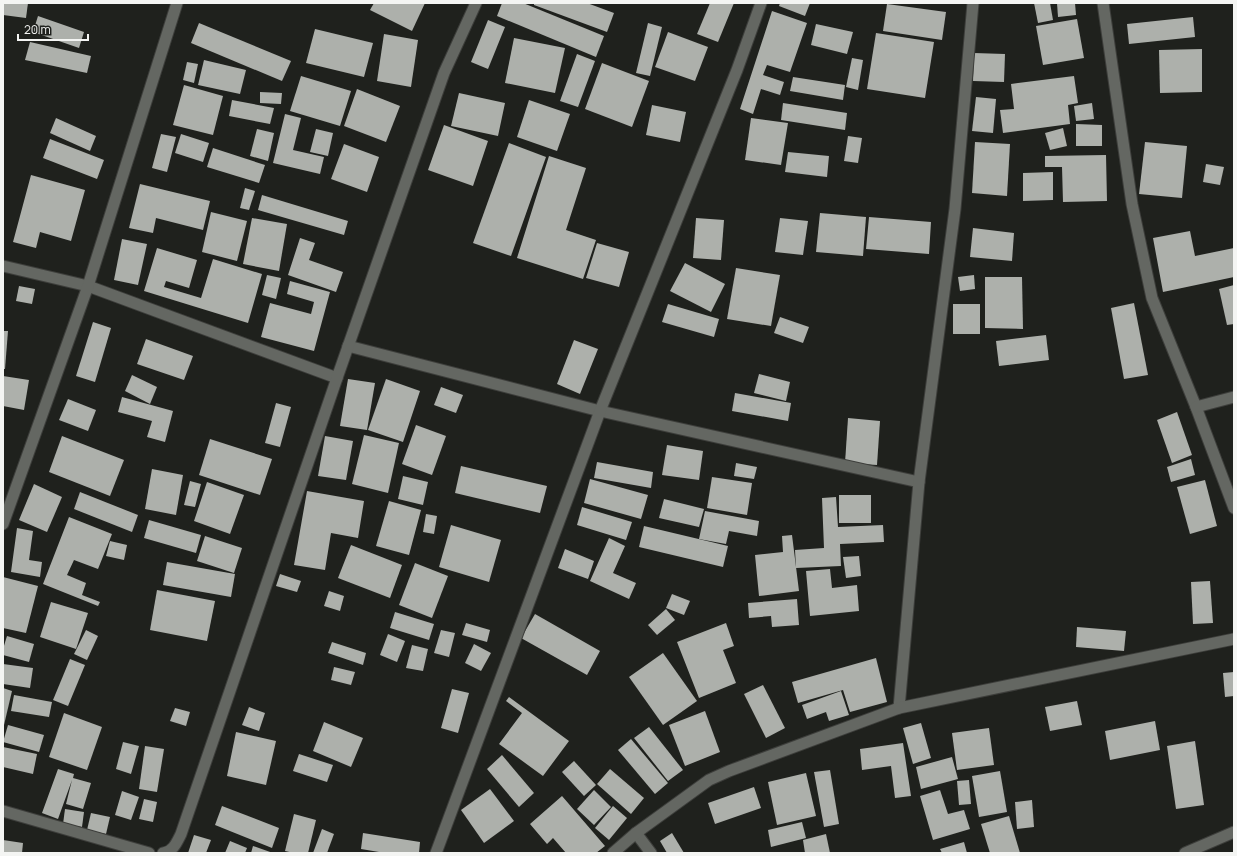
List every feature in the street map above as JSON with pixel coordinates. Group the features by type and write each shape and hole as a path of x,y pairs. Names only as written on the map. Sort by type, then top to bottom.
{"street":[{"path":"3,524 88,286 177,3"},
{"path":"163,853 167,853 175,846 181,834 348,346 444,73 476,3"},
{"path":"436,853 600,411 734,78 761,3"},
{"path":"899,708 919,482 955,209 973,3"},
{"path":"1103,3 1132,204 1152,298 1234,508"},
{"path":"3,266 88,286 337,378"},
{"path":"348,346 600,411 919,482"},
{"path":"1196,408 1234,397"},
{"path":"613,853 636,833 709,780 729,771 899,708 1234,639"},
{"path":"3,811 149,853"},
{"path":"1185,853 1234,832"},
{"path":"636,833 651,853"}],"building":[{"path":"3,3 28,3 26,18 3,15"},
{"path":"374,3 425,3 412,31 370,10"},
{"path":"502,3 523,3 604,36 596,57 497,16"},
{"path":"534,3 587,3 614,13 607,32 534,5"},
{"path":"710,3 734,3 718,42 697,34"},
{"path":"780,3 810,3 805,16 779,6"},
{"path":"1034,3 1050,3 1053,20 1038,23"},
{"path":"1057,3 1075,3 1076,15 1058,17"},
{"path":"887,4 946,12 942,40 883,31"},
{"path":"772,11 807,23 790,72 767,65 763,75 784,82 780,95 761,89 753,114 740,109"},
{"path":"38,16 84,32 79,48 33,32"},
{"path":"1193,17 1195,37 1129,44 1127,24"},
{"path":"1077,19 1084,58 1043,65 1036,26"},
{"path":"488,20 505,27 488,69 471,62"},
{"path":"199,23 291,61 282,81 191,43"},
{"path":"648,23 662,27 650,76 636,73"},
{"path":"816,24 853,32 847,54 811,45"},
{"path":"315,29 373,43 364,77 306,63"},
{"path":"668,32 708,47 695,81 655,67"},
{"path":"876,33 934,42 925,98 867,89"},
{"path":"384,34 418,40 411,87 377,81"},
{"path":"514,38 565,48 555,93 505,83"},
{"path":"30,42 91,56 87,73 25,60"},
{"path":"1202,49 1202,92 1160,93 1159,50"},
{"path":"974,53 1005,54 1004,82 973,81"},
{"path":"577,54 595,61 578,107 560,101"},
{"path":"852,58 863,60 858,90 846,87"},
{"path":"204,60 246,70 240,94 198,85"},
{"path":"187,62 198,64 194,83 183,80"},
{"path":"602,63 649,81 632,127 585,109"},
{"path":"301,76 351,91 340,126 290,111"},
{"path":"1074,76 1078,103 1068,105 1070,124 1003,133 1000,110 1014,109 1011,84"},
{"path":"793,77 845,85 843,100 790,91"},
{"path":"184,85 223,96 213,135 173,125"},
{"path":"357,89 400,106 386,142 344,126"},
{"path":"260,92 282,93 281,104 260,103"},
{"path":"459,93 505,103 498,136 451,126"},
{"path":"976,97 996,99 993,133 972,131"},
{"path":"232,100 274,108 270,124 229,116"},
{"path":"529,100 570,114 557,151 517,137"},
{"path":"783,103 847,113 845,130 781,120"},
{"path":"1092,103 1094,119 1076,121 1074,106"},
{"path":"652,105 686,112 680,142 646,135"},
{"path":"285,114 301,118 293,150 324,157 320,174 273,163"},
{"path":"56,118 96,136 90,151 50,133"},
{"path":"751,118 788,123 781,165 745,160"},
{"path":"1076,124 1102,125 1102,146 1076,146"},
{"path":"444,125 488,141 473,186 428,170"},
{"path":"1063,128 1067,146 1050,150 1045,133"},
{"path":"257,129 274,133 268,161 250,156"},
{"path":"316,129 333,133 328,156 310,152"},
{"path":"161,134 176,137 167,172 152,168"},
{"path":"181,134 209,143 203,162 175,153"},
{"path":"848,136 862,138 858,163 844,161"},
{"path":"50,139 104,160 97,179 43,158"},
{"path":"975,142 1010,144 1007,196 972,193"},
{"path":"1145,142 1187,146 1182,198 1139,194"},
{"path":"509,143 546,157 511,256 473,243"},
{"path":"344,144 379,157 367,192 331,179"},
{"path":"213,148 265,165 259,183 207,167"},
{"path":"788,152 829,156 827,177 785,172"},
{"path":"1106,155 1107,201 1063,202 1062,167 1045,167 1045,156"},
{"path":"549,156 586,168 566,230 596,240 583,279 517,258"},
{"path":"1206,164 1224,167 1220,185 1203,182"},
{"path":"1053,172 1053,200 1023,201 1023,173"},
{"path":"31,175 85,190 71,241 40,232 36,248 13,242"},
{"path":"140,184 210,201 203,230 156,218 153,233 129,228"},
{"path":"245,188 255,191 249,210 240,208"},
{"path":"262,195 348,221 344,235 258,210"},
{"path":"211,212 247,221 237,261 202,252"},
{"path":"820,213 866,217 863,256 816,252"},
{"path":"869,217 931,222 929,254 866,249"},
{"path":"252,218 287,224 279,271 243,264"},
{"path":"696,218 724,220 721,260 693,258"},
{"path":"780,218 808,221 803,255 775,252"},
{"path":"973,228 1014,233 1012,261 970,257"},
{"path":"1190,231 1195,256 1234,248 1234,277 1163,292 1153,238"},
{"path":"300,238 315,243 309,260 343,272 336,292 288,275"},
{"path":"122,239 147,244 138,285 114,280"},
{"path":"597,243 629,252 619,287 586,278"},
{"path":"157,248 197,260 189,288 166,281 164,287 201,298 213,259 262,274 248,323 144,291"},
{"path":"685,263 725,284 711,312 670,291"},
{"path":"736,268 780,275 771,326 727,319"},
{"path":"267,275 281,278 276,299 262,295"},
{"path":"974,275 975,289 960,291 958,277"},
{"path":"985,277 1022,277 1023,329 985,328"},
{"path":"290,281 330,292 314,351 261,337 270,303 311,314 314,302 287,294"},
{"path":"1234,285 1234,324 1227,325 1219,289"},
{"path":"19,286 35,289 32,304 16,301"},
{"path":"1134,303 1148,375 1124,379 1111,308"},
{"path":"668,304 719,319 714,337 662,322"},
{"path":"953,304 980,304 980,334 953,334"},
{"path":"780,317 809,327 803,343 774,333"},
{"path":"93,322 111,328 95,382 76,376"},
{"path":"3,331 8,331 5,369 3,369"},
{"path":"1046,335 1049,360 999,366 996,341"},
{"path":"146,339 193,356 184,380 137,364"},
{"path":"574,340 598,349 580,394 557,384"},
{"path":"759,374 790,382 786,401 754,393"},
{"path":"132,375 157,387 150,404 125,391"},
{"path":"3,376 29,380 24,410 3,406"},
{"path":"348,379 375,383 367,430 340,426"},
{"path":"386,379 420,391 403,442 368,430"},
{"path":"441,387 463,395 456,413 434,405"},
{"path":"735,393 791,403 788,421 732,411"},
{"path":"122,397 173,411 165,442 147,437 152,421 118,412"},
{"path":"68,399 96,410 88,431 59,420"},
{"path":"276,403 291,407 280,447 265,443"},
{"path":"1177,412 1192,455 1172,463 1157,420"},
{"path":"848,418 880,421 877,465 845,463"},
{"path":"416,425 446,436 432,475 402,464"},
{"path":"364,435 399,443 388,493 352,484"},
{"path":"62,436 124,460 110,496 49,472"},
{"path":"325,436 353,441 346,480 318,476"},
{"path":"210,439 272,459 260,495 199,475"},
{"path":"667,445 703,451 699,480 662,475"},
{"path":"1191,459 1195,475 1171,482 1167,467"},
{"path":"597,462 653,472 651,488 594,478"},
{"path":"736,463 757,467 754,479 734,476"},
{"path":"461,466 547,486 540,513 455,493"},
{"path":"152,469 183,475 176,515 145,509"},
{"path":"403,476 428,482 423,505 398,499"},
{"path":"712,477 752,483 747,515 707,508"},
{"path":"590,479 648,495 641,519 584,503"},
{"path":"1205,480 1217,526 1190,534 1177,487"},
{"path":"190,481 201,484 195,507 184,505"},
{"path":"207,482 244,495 230,534 194,521"},
{"path":"34,484 62,497 47,532 19,520"},
{"path":"307,491 364,501 358,538 331,533 325,570 294,565"},
{"path":"80,492 138,515 132,532 74,509"},
{"path":"839,495 871,495 871,523 839,523"},
{"path":"836,497 838,527 883,525 884,542 840,544 841,566 796,568 795,550 824,548 822,498"},
{"path":"664,499 704,509 699,527 659,518"},
{"path":"389,501 421,510 409,555 376,546"},
{"path":"582,507 632,522 626,540 577,525"},
{"path":"705,511 759,521 757,536 729,531 726,544 699,539"},
{"path":"426,514 437,516 434,534 423,532"},
{"path":"69,517 112,534 98,569 74,560 67,575 86,583 82,595 100,602 98,606 43,584"},
{"path":"149,520 201,535 196,553 144,538"},
{"path":"451,525 501,540 489,582 439,567"},
{"path":"644,526 728,546 723,567 639,547"},
{"path":"17,528 33,531 29,560 42,562 40,577 11,572"},
{"path":"792,535 799,591 759,596 755,555 783,552 782,536"},
{"path":"205,536 242,548 234,573 197,561"},
{"path":"609,538 625,546 613,573 636,583 629,599 590,581"},
{"path":"110,541 127,545 124,560 106,556"},
{"path":"351,545 402,565 390,598 338,578"},
{"path":"565,549 594,561 588,579 558,568"},
{"path":"859,556 861,576 846,578 843,557"},
{"path":"167,562 235,574 231,597 163,585"},
{"path":"415,563 448,576 432,618 399,605"},
{"path":"830,569 832,588 857,585 859,611 810,616 806,571"},
{"path":"280,574 301,581 297,592 276,586"},
{"path":"3,577 38,586 26,633 3,628"},
{"path":"1210,581 1213,623 1193,624 1191,582"},
{"path":"157,590 215,601 207,641 150,630"},
{"path":"329,591 344,596 340,611 324,606"},
{"path":"672,594 690,601 684,615 666,608"},
{"path":"797,599 799,625 772,627 771,616 749,618 748,603"},
{"path":"51,602 88,613 76,649 40,637"},
{"path":"666,609 675,620 657,635 648,625"},
{"path":"395,612 434,624 429,640 390,628"},
{"path":"535,614 600,651 587,675 521,638"},
{"path":"466,623 490,630 487,642 462,635"},
{"path":"726,623 734,646 723,650 736,683 699,698 677,642"},
{"path":"1077,627 1126,631 1124,651 1076,647"},
{"path":"86,630 98,636 87,660 74,654"},
{"path":"441,630 455,633 449,657 434,653"},
{"path":"388,634 405,641 397,662 380,655"},
{"path":"7,636 34,644 29,662 3,655 3,649"},
{"path":"332,642 366,653 363,665 328,653"},
{"path":"474,644 491,653 481,671 465,663"},
{"path":"412,645 428,649 423,671 406,668"},
{"path":"663,653 697,701 663,725 629,677"},
{"path":"876,658 887,702 850,712 843,690 798,703 792,682"},
{"path":"70,659 85,665 68,706 53,700"},
{"path":"3,664 33,668 30,688 3,684"},
{"path":"334,667 355,672 351,685 331,680"},
{"path":"1234,672 1234,696 1225,697 1223,673"},
{"path":"763,685 785,728 766,738 744,694"},
{"path":"3,688 12,691 4,725 3,725"},
{"path":"452,689 469,693 458,733 441,728"},
{"path":"841,691 849,715 829,721 826,712 807,719 802,705"},
{"path":"14,695 52,702 49,717 11,711"},
{"path":"509,697 569,741 543,776 499,744 522,713 506,701"},
{"path":"1077,701 1082,725 1050,731 1045,707"},
{"path":"249,707 265,713 259,731 242,725"},
{"path":"175,708 190,712 186,726 170,721"},
{"path":"705,711 720,752 685,766 669,725"},
{"path":"64,713 102,727 87,770 49,757"},
{"path":"1155,721 1160,750 1110,760 1105,731"},
{"path":"324,722 363,738 351,767 313,751"},
{"path":"921,723 931,758 913,764 903,728"},
{"path":"8,725 44,735 39,752 3,742"},
{"path":"649,727 683,770 668,781 634,738"},
{"path":"989,728 994,765 957,770 952,733"},
{"path":"236,732 276,741 266,785 227,776"},
{"path":"631,739 668,783 655,794 618,750"},
{"path":"1195,741 1204,805 1176,809 1167,746"},
{"path":"123,742 139,746 131,774 116,769"},
{"path":"903,743 911,796 895,798 891,766 862,770 860,749"},
{"path":"145,746 164,749 157,792 139,789"},
{"path":"3,747 37,754 33,774 3,767"},
{"path":"299,754 333,765 327,782 293,771"},
{"path":"502,755 534,793 519,807 487,769"},
{"path":"952,757 958,779 921,789 916,767"},
{"path":"574,761 596,785 584,796 562,772"},
{"path":"58,769 74,774 73,778 91,783 83,809 66,804 72,780 58,819 42,813"},
{"path":"610,769 644,798 631,814 597,784"},
{"path":"830,770 839,824 824,827 814,772"},
{"path":"1000,771 1007,812 979,817 972,776"},
{"path":"806,773 816,816 777,825 768,782"},
{"path":"969,780 971,804 959,805 957,781"},
{"path":"754,787 761,808 715,824 708,803"},
{"path":"490,789 514,821 484,843 461,810"},
{"path":"594,790 611,807 594,825 577,809"},
{"path":"940,790 948,814 964,810 970,829 933,840 920,796"},
{"path":"122,791 139,797 131,820 115,815"},
{"path":"562,796 605,846 596,853 566,853 553,838 547,844 530,824"},
{"path":"144,799 157,802 153,822 139,819"},
{"path":"1032,800 1034,827 1017,829 1015,802"},
{"path":"222,806 279,828 272,848 215,825"},
{"path":"613,806 627,818 609,840 595,828"},
{"path":"65,809 84,812 82,827 63,824"},
{"path":"91,813 110,817 106,834 87,830"},
{"path":"294,814 316,820 308,853 294,853 285,851"},
{"path":"1009,816 1020,853 990,853 981,824"},
{"path":"802,822 806,838 771,847 768,830"},
{"path":"322,829 334,834 327,853 313,853"},
{"path":"363,833 420,842 419,853 385,853 361,849"},
{"path":"672,833 684,853 667,853 660,841"},
{"path":"826,834 830,853 805,853 803,840"},
{"path":"194,835 211,840 206,853 188,853"},
{"path":"3,840 23,843 22,853 3,853"},
{"path":"230,841 247,848 245,853 225,853"},
{"path":"964,842 967,853 942,853 940,849"},
{"path":"253,846 273,853 251,853"}]}
